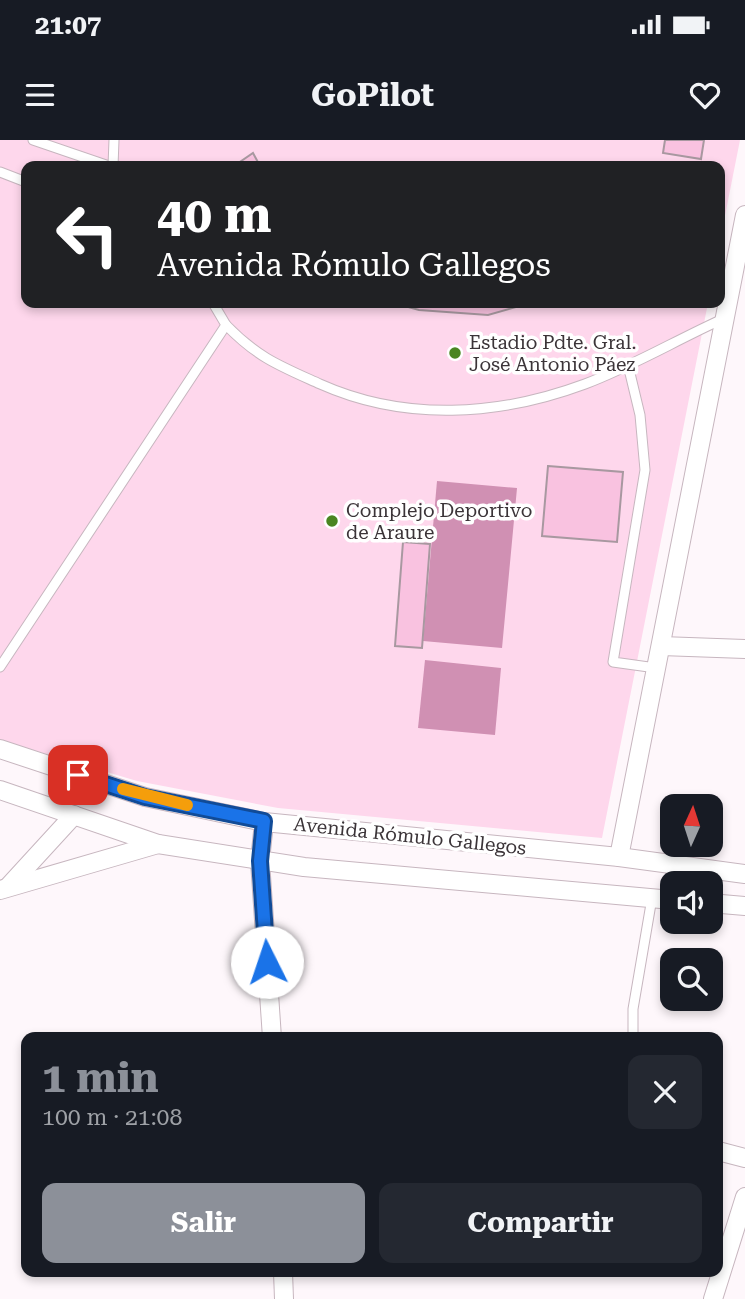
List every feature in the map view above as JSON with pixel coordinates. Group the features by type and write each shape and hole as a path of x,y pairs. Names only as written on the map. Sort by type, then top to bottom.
{"street":[{"path":"619,857 745,215"},
{"path":"661,646 745,649"},
{"name":"Avenida Rómulo Gallegos","path":"0,749 145,797 264,821 619,857 745,874"},
{"name":"Avenida Rómulo Gallegos","path":"0,789 158,844 260,861 660,899"},
{"path":"4,888 74,815"},
{"path":"264,821 260,861 272,1032"},
{"path":"4,888 158,844"},
{"path":"723,904 745,906"},
{"path":"723,1152 745,1158"},
{"path":"723,1267 745,1197"},
{"path":"283,1277 284,1299"},
{"path":"713,1299 720,1277"}],"lane":[{"path":"33,140 96,161"},
{"path":"112,161 114,140"},
{"path":"0,172 21,180"},
{"path":"216,308 226,325 257,354 359,399 414,410 473,410 507,405 586,383 725,318"},
{"path":"0,667 226,325"},
{"path":"628,365 640,415 645,470 613,662 656,668"},
{"path":"633,1032 633,1009 652,898"}],"shaded area":[{"name":"Complejo Deportivo de Araure","path":"0,140 740,140 725,216 725,161 21,161 21,308 707,308 602,838 278,808 137,781 0,740"},
{"path":"437,481 517,488 502,648 423,641"},
{"path":"425,660 501,668 495,735 418,728"}],"building":[{"path":"665,140 704,140 701,159 663,153"},
{"path":"253,153 257,161 241,161"},
{"path":"412,308 512,308 488,315"},
{"path":"548,466 623,472 617,542 542,536"},
{"path":"403,542 430,544 422,648 395,646"}],"slow traffic":[{"path":"123,789 145,797 187,805"}],"place":[{"name":"Estadio Pdte. Gral. José Antonio Páez","path":"455,353"},
{"name":"Complejo Deportivo de Araure","path":"332,521"}],"route":[{"path":"78,775 145,797 264,821 260,861 267,962"}]}
